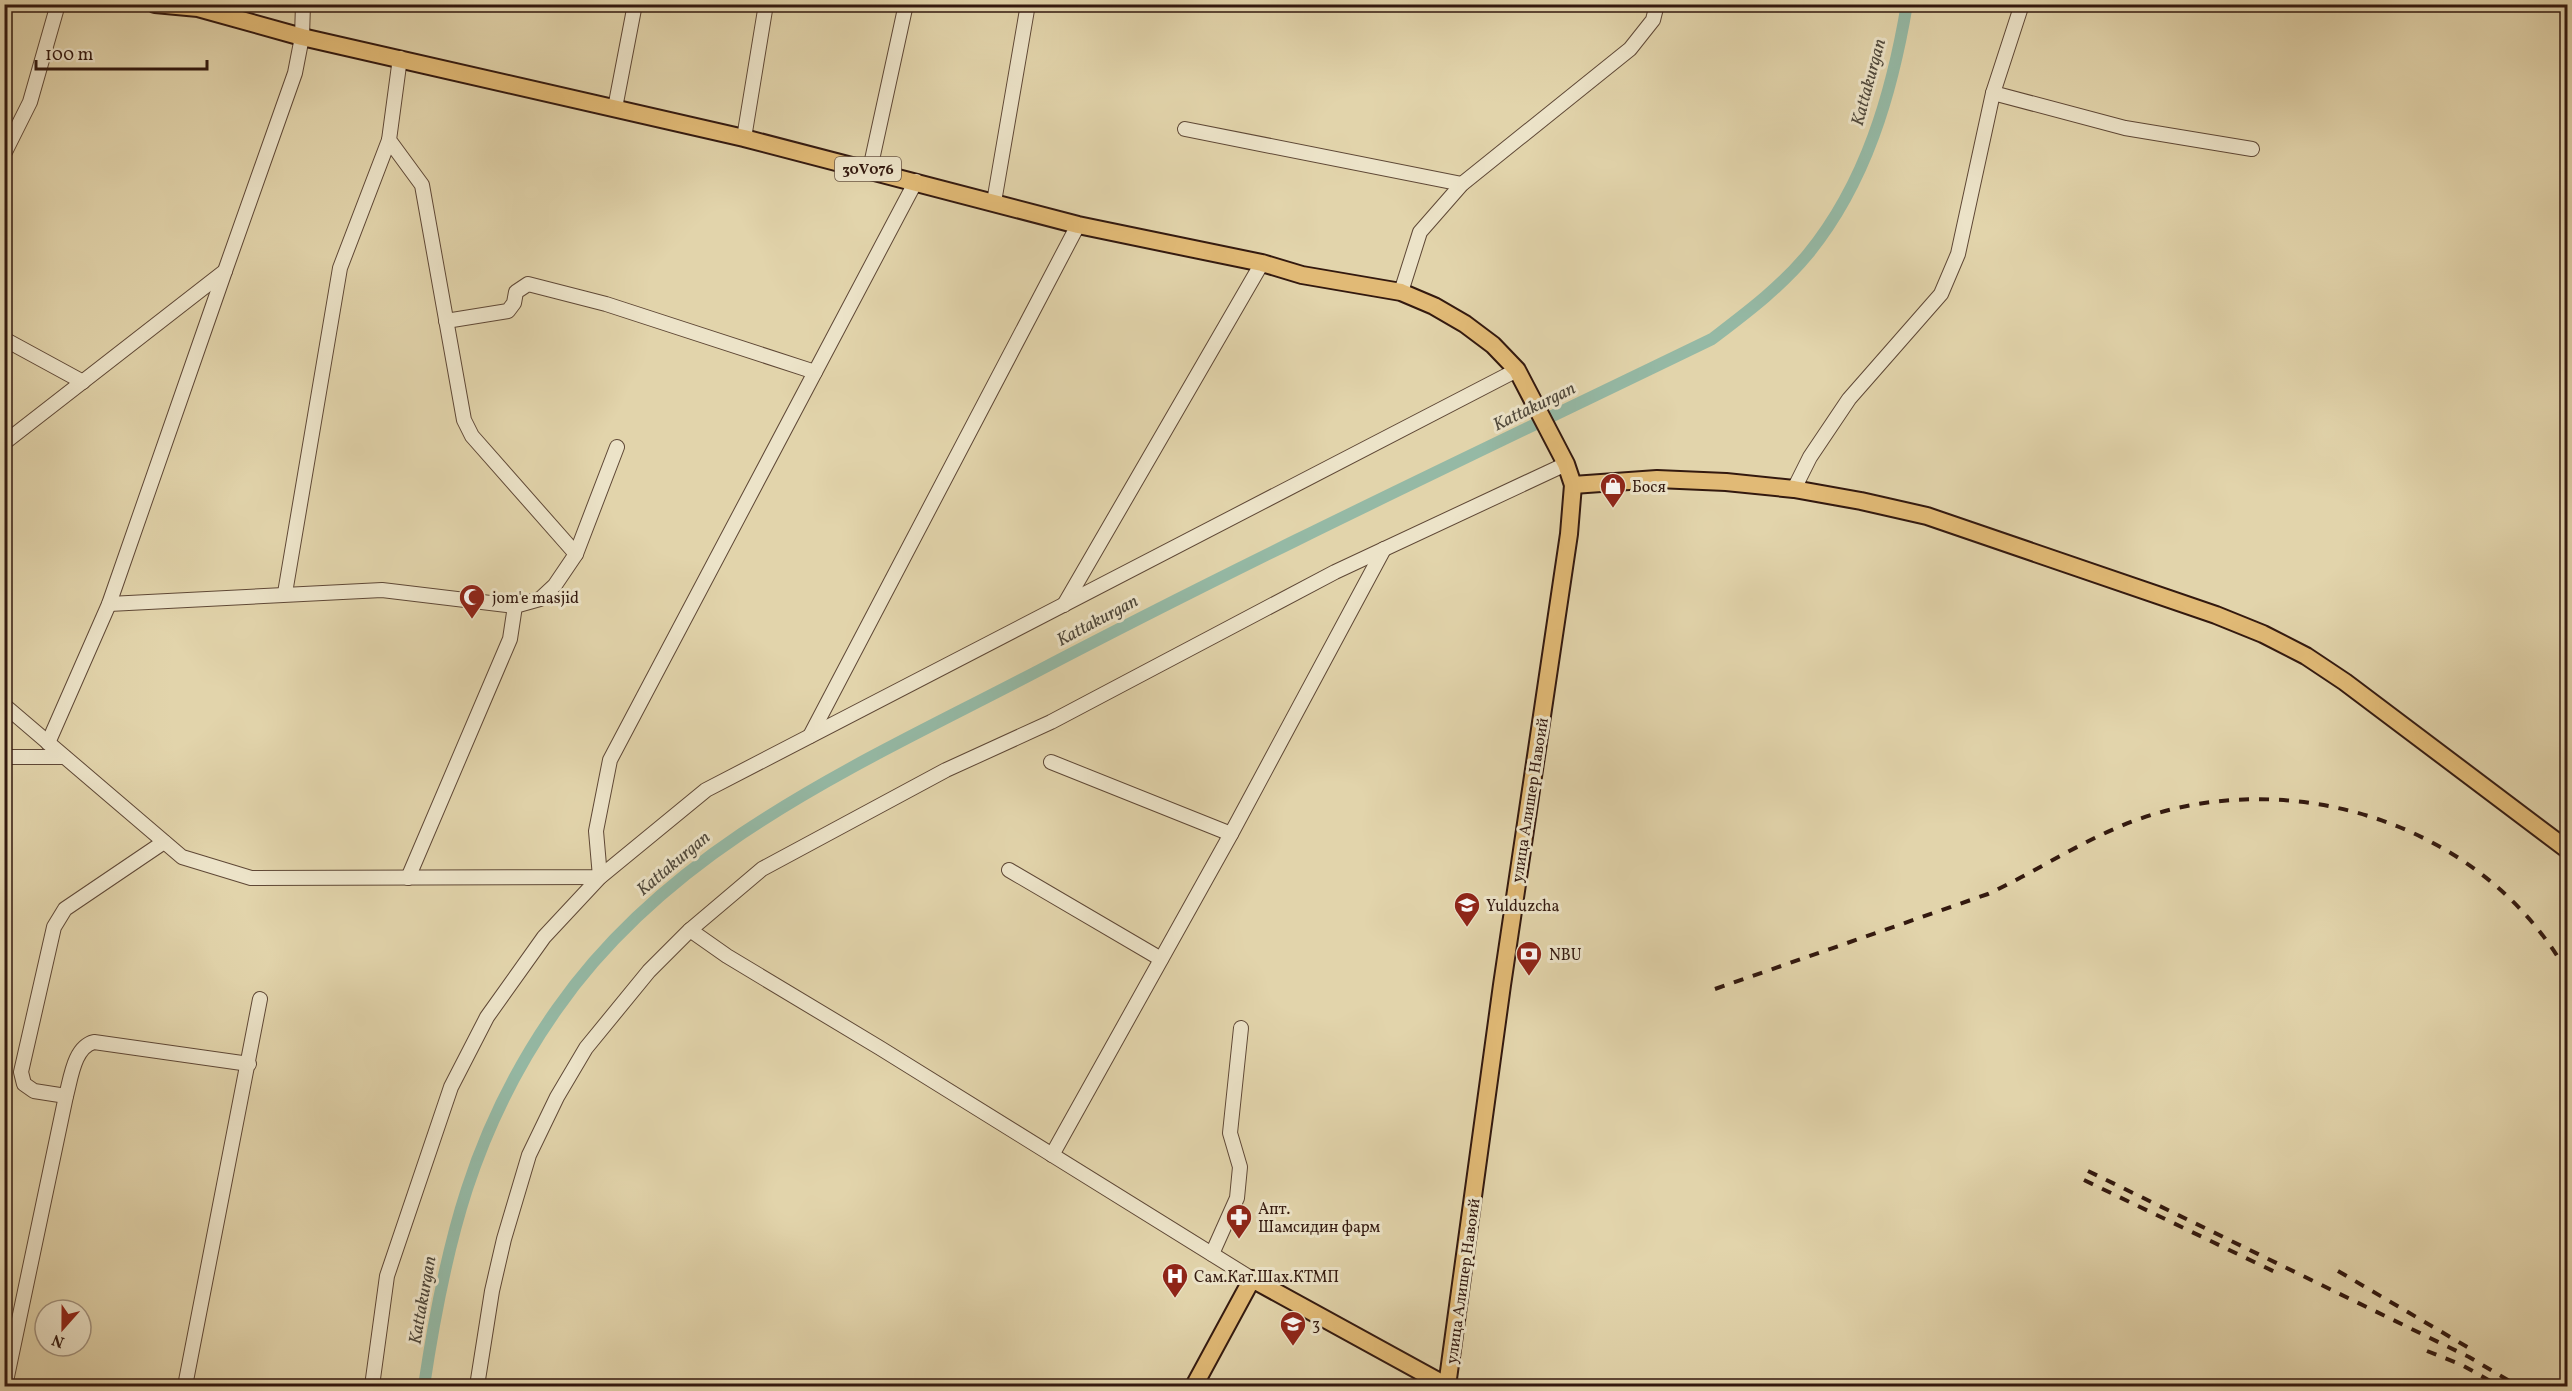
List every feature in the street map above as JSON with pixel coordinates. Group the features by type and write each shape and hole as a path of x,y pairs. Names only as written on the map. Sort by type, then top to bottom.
{"main road":[{"name":"30V076","path":"154,4 196,6 302,37 744,138 1078,225 1262,263 1302,275 1401,292 1434,306 1465,324 1493,345 1517,370 1566,464"},
{"name":"улица Алишер Навоий","path":"1447,1386 1502,985 1569,534 1573,485 1566,464"},
{"path":"1573,485 1657,479 1794,489 1927,516 2188,605 2263,634 2306,656 2345,681 2568,850"},
{"path":"1194,1386 1252,1279 1447,1386"}],"street":[{"path":"4,154 30,102 58,4"},
{"path":"48,743 110,604 296,73 302,37 303,4"},
{"path":"615,108 635,4"},
{"path":"744,138 766,4"},
{"path":"870,169 906,4"},
{"path":"994,202 1029,4"},
{"path":"1401,292 1420,232 1462,184 1630,49 1653,20 1657,4"},
{"path":"1794,489 1810,457 1849,399 1941,294 1958,254 1993,93 2022,4"},
{"path":"285,593 340,268 389,140 400,58"},
{"path":"1993,93 2125,128 2252,149"},
{"path":"1185,129 1462,184"},
{"path":"389,140 422,185 464,420 472,436 576,554"},
{"path":"600,877 596,831 609,760 916,181"},
{"path":"810,736 1078,225"},
{"path":"1064,605 1262,263"},
{"path":"4,443 225,271"},
{"path":"446,321 508,311 514,303 516,292 528,284 606,304 815,372"},
{"path":"4,339 83,382"},
{"path":"372,1386 387,1276 451,1087 488,1017 544,937 600,877 706,790 1517,370"},
{"path":"110,604 285,593 382,590 515,606 540,599 555,585 576,554 617,447"},
{"path":"477,1386 492,1291 504,1239 529,1155 542,1126 586,1048 649,971 690,930 762,869 946,770 1051,722 1384,549 1566,464"},
{"path":"1052,1155 1232,834 1384,549"},
{"path":"408,878 510,639 515,606"},
{"path":"4,705 182,857 251,878 600,877"},
{"path":"4,757 64,757"},
{"path":"1051,762 1232,834"},
{"path":"66,1096 34,1091 24,1084 21,1072 54,927 65,909 164,842"},
{"path":"1009,870 1161,959"},
{"path":"690,930 727,956 1252,1279"},
{"path":"185,1386 260,999"},
{"path":"1212,1254 1237,1198 1240,1167 1230,1133 1241,1028"},
{"path":"5,1386 66,1096 79,1052 86,1044 94,1042 249,1064"}],"waterway":[{"name":"Kattakurgan","path":"424,1386 432,1334 453,1236 467,1189 504,1098 528,1054 557,1009 604,951 656,899 713,854 774,813 902,741 1287,545 1712,339 1763,299 1798,266 1828,227 1846,198 1874,136 1893,71 1907,4"}],"railway":[{"path":"1715,989 1988,894 2100,835 2139,819 2199,804 2261,799 2322,805 2382,820 2438,845 2488,880 2532,923 2568,974"},
{"path":"2088,1171 2469,1357 2518,1386"},
{"path":"2084,1180 2275,1272"},
{"path":"2338,1271 2474,1351"},
{"path":"2427,1351 2462,1365 2499,1386"}],"place":[{"name":"Бося","path":"1613,509"},
{"name":"jom'e masjid","path":"472,620"},
{"name":"Yulduzcha","path":"1467,928"},
{"name":"NBU","path":"1529,977"},
{"name":"Апт. Шамсидин фарм","path":"1239,1240"},
{"name":"Сам.Кат.Шах.КТМП","path":"1175,1299"},
{"name":"3","path":"1293,1347"}]}
